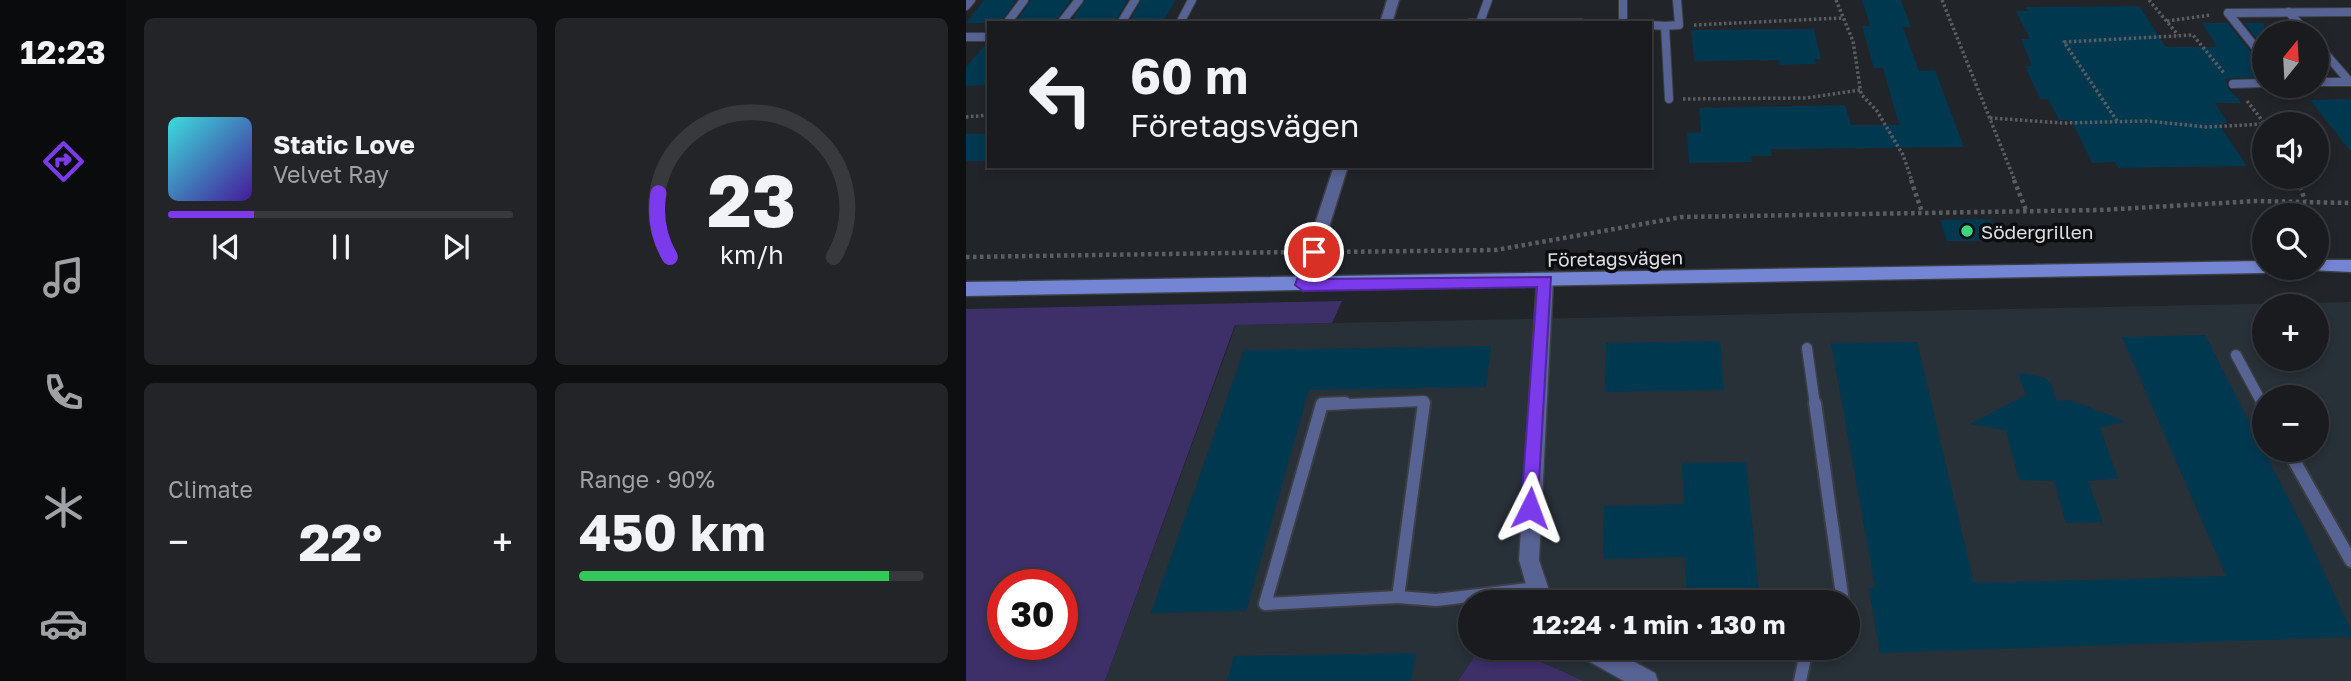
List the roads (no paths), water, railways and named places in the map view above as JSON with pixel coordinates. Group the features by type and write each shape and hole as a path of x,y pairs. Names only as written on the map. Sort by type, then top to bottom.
{"street":[{"path":"1386,21 1393,0"},
{"path":"1303,285 1340,168"},
{"path":"2329,266 2351,266"},
{"name":"Företagsvägen","path":"966,289 2252,267"},
{"path":"1538,590 1529,559 1545,281"},
{"path":"1609,660 1647,681"}],"lane":[{"path":"966,6 971,0"},
{"path":"1008,21 1024,0"},
{"path":"1062,21 1079,0"},
{"path":"1122,21 1135,0"},
{"path":"1181,21 1192,0"},
{"path":"1480,21 1488,0"},
{"path":"1623,0 1623,21"},
{"path":"1652,25 1679,25 1677,0"},
{"path":"2289,12 2297,21"},
{"path":"2252,43 2228,13 2351,12"},
{"path":"1665,26 1669,99"},
{"path":"966,37 987,37"},
{"path":"2329,58 2350,82 2329,82"},
{"path":"2232,84 2252,83"},
{"path":"1807,348 1841,590"},
{"path":"2236,355 2252,385"},
{"path":"1398,597 1424,401 1322,404 1265,604 1398,597 1458,599"},
{"path":"2295,462 2351,561"},
{"path":"1800,681 1804,660"}],"place":[{"name":"Södergrillen","path":"1967,231"}]}
